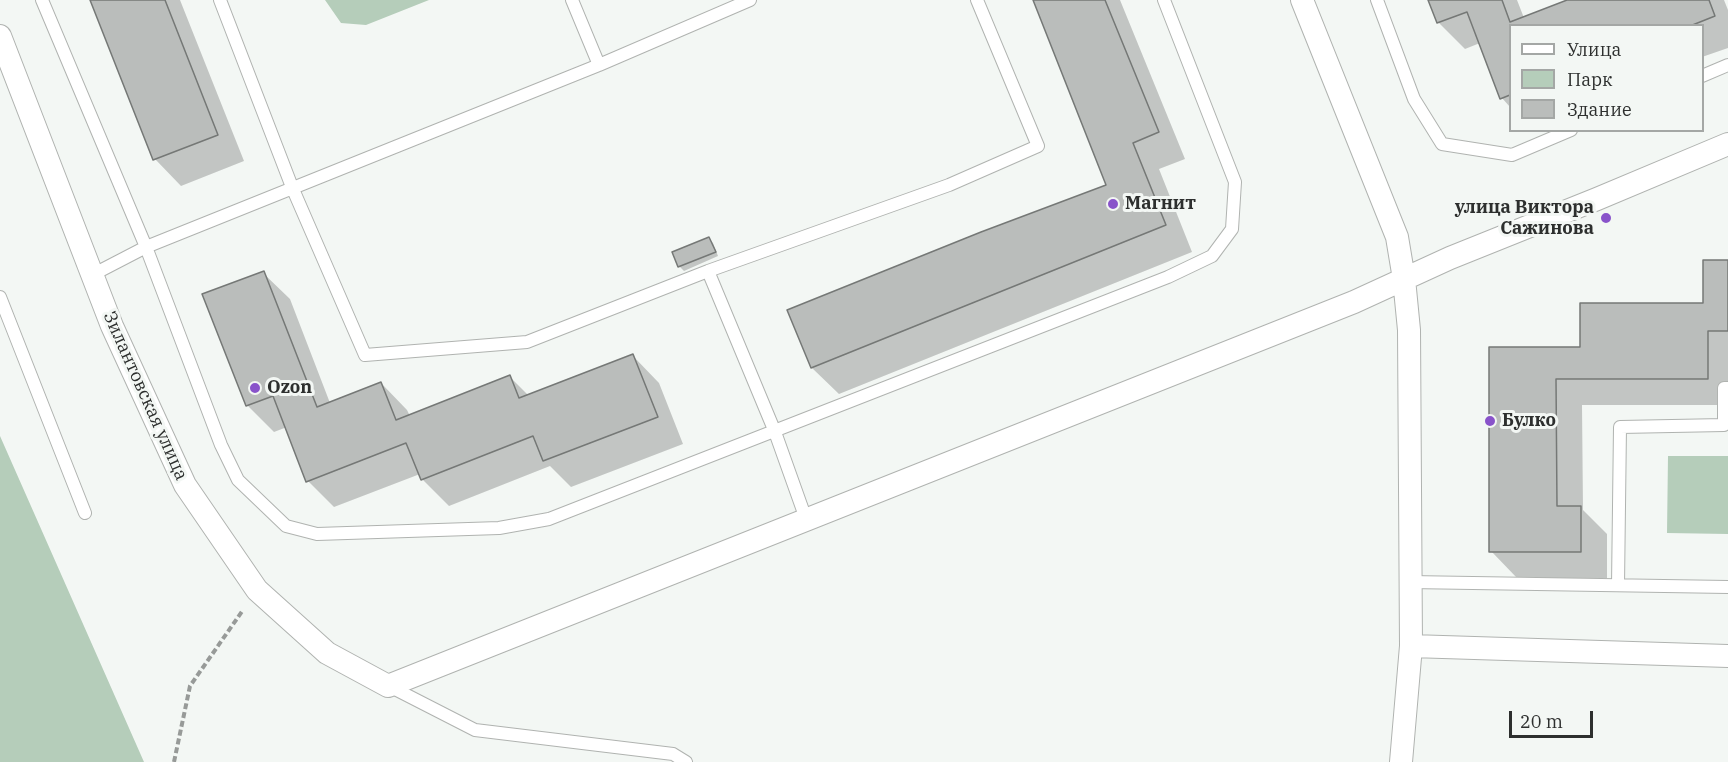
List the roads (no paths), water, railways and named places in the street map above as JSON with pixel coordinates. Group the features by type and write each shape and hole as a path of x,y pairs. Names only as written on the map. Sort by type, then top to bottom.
{"street":[{"path":"1302,0 1397,237 1404,279 1409,330 1411,646 1401,762"},
{"name":"Зилантовская улица","path":"0,36 112,326 185,485 257,590 327,653 388,686"},
{"path":"388,686 1354,302 1450,258 1728,144"},
{"path":"1411,646 1728,656"}],"lane":[{"path":"42,0 146,247 220,445 238,480 286,526 317,534 499,528 549,519 1157,282 1212,256 1232,230 1235,182 1164,0"},
{"path":"220,0 292,187 365,355 526,342 708,271 950,185 1038,146 977,0"},
{"path":"572,0 599,65"},
{"path":"93,274 146,247 599,65 749,0"},
{"path":"1377,0 1414,99 1442,144 1512,155 1566,132"},
{"path":"1704,75 1728,65"},
{"path":"708,271 775,432 806,519"},
{"path":"0,297 85,513"},
{"path":"1618,585 1620,427 1724,425 1724,388 1728,388"},
{"path":"1409,582 1728,587"},
{"path":"388,686 475,730 672,754 686,762"}],"place":[{"name":"Магнит","path":"1113,204"},
{"name":"улица Виктора Сажинова","path":"1606,218"},
{"name":"Ozon","path":"255,388"},
{"name":"Булко","path":"1490,421"}]}
